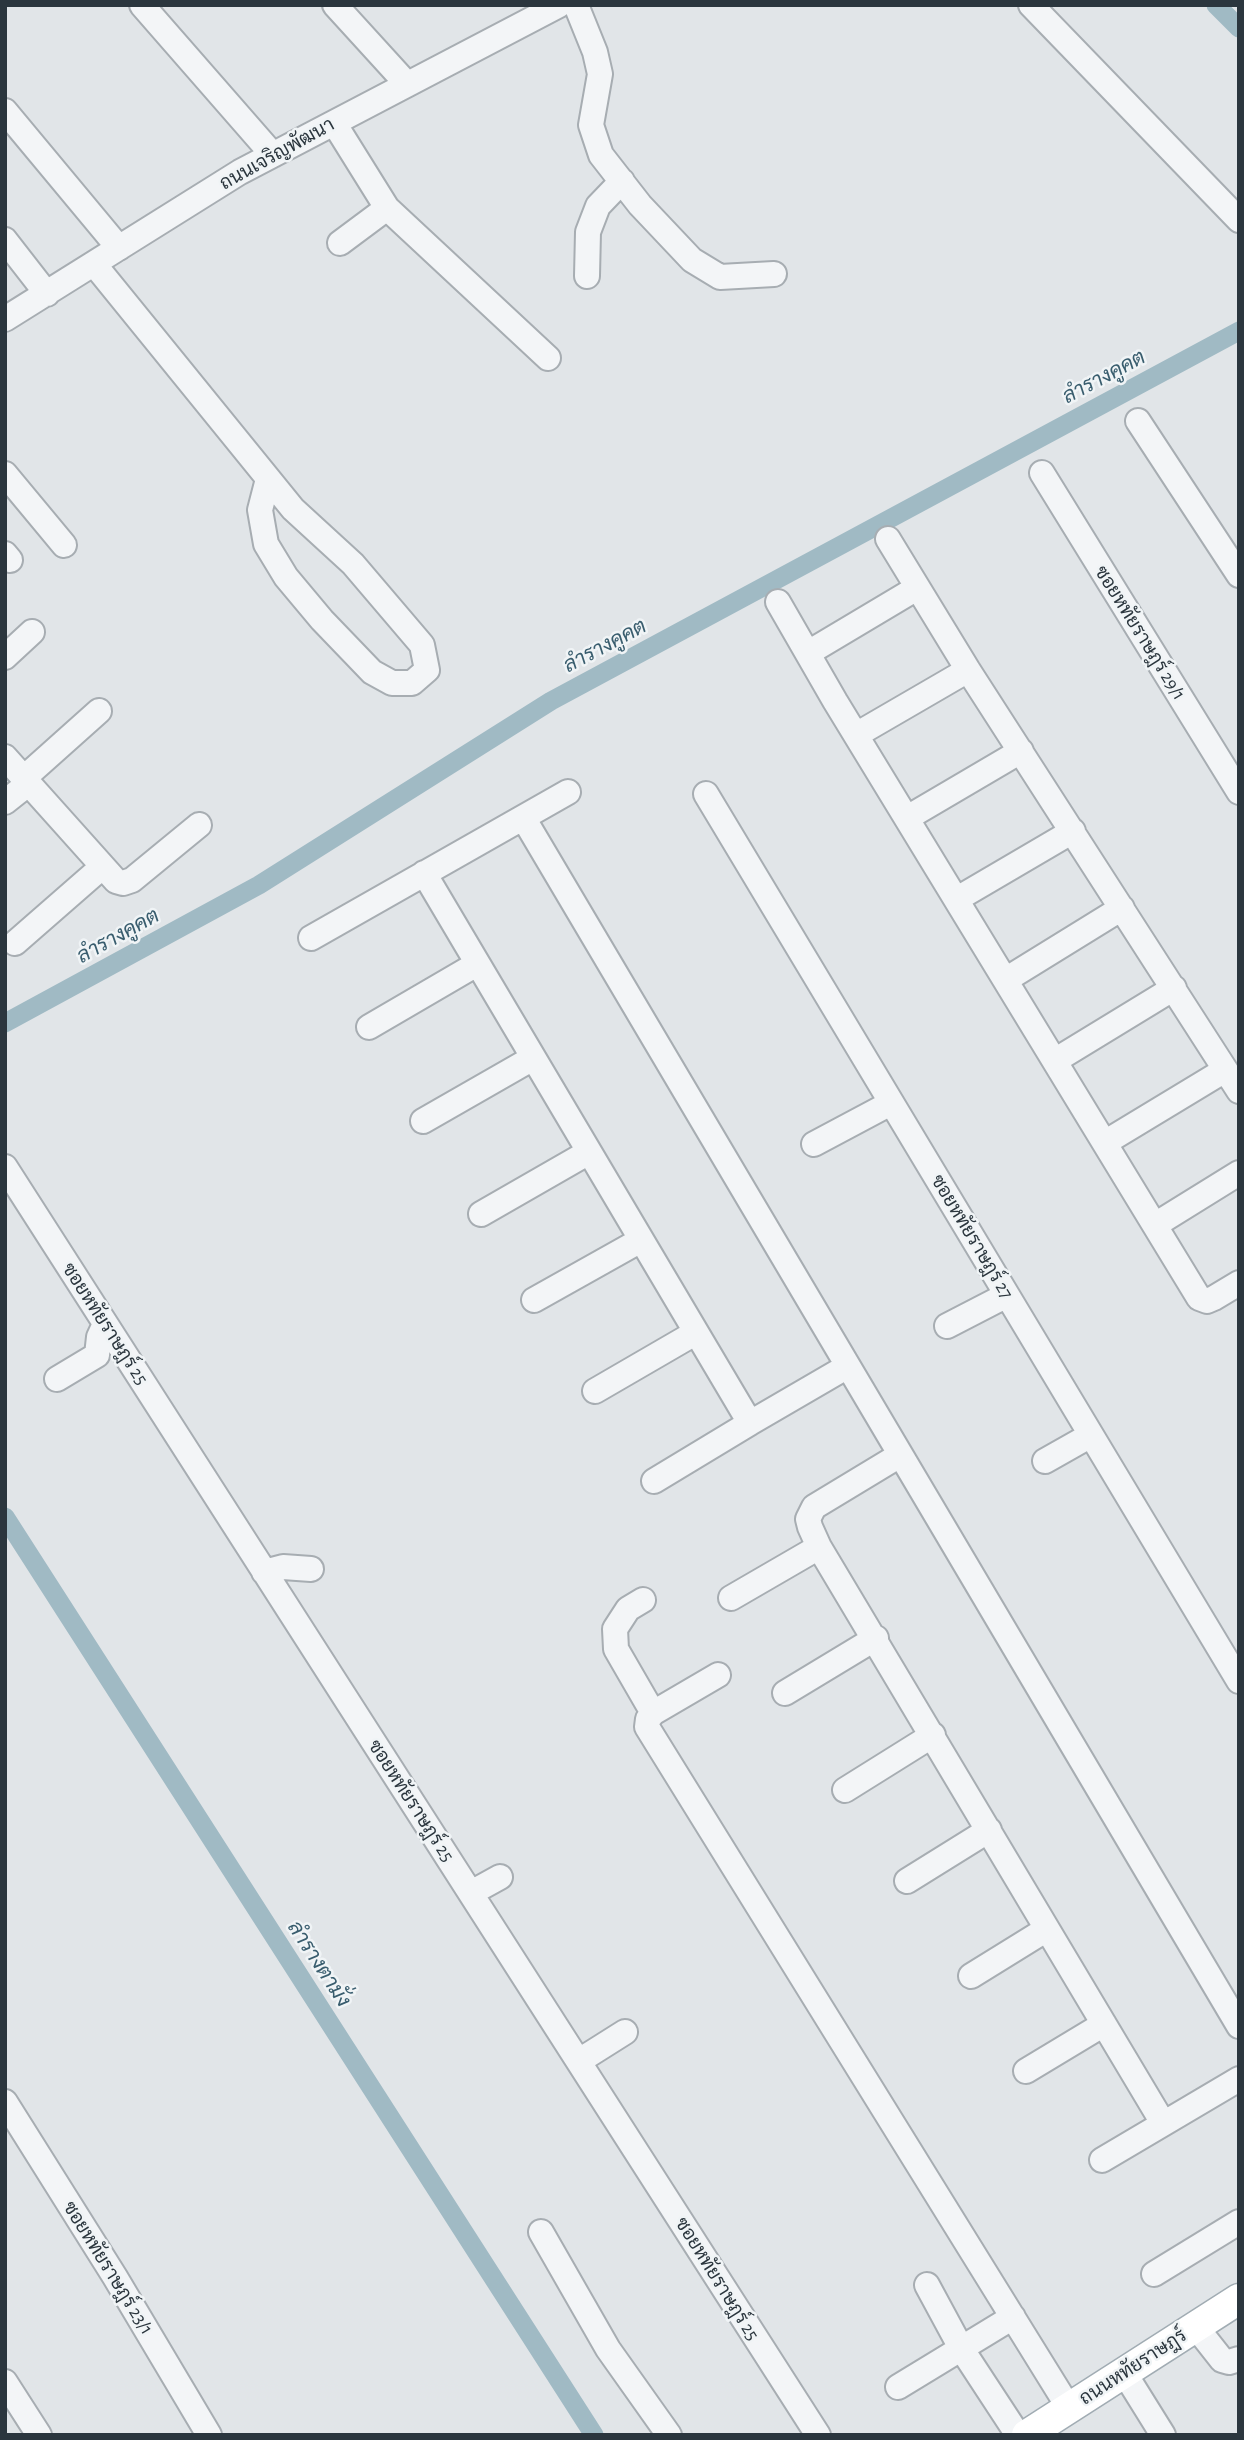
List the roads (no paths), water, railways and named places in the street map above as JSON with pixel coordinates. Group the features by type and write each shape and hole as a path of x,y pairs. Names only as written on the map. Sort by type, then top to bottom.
{"main road":[{"name":"ถนนหทัยราษฎร์","path":"1027,2435 1239,2299"}],"street":[{"path":"142,5 273,155"},
{"name":"ถนนเจริญพัฒนา","path":"5,319 240,172 559,5"},
{"path":"576,5 595,52 600,74 591,125 601,155 640,205 692,260 720,277 774,274"},
{"path":"1031,5 1239,220"},
{"path":"345,9 407,84"},
{"path":"5,111 119,248"},
{"path":"334,123 387,208 548,358"},
{"path":"587,276 587,232 598,206 622,181"},
{"path":"340,243 387,208"},
{"path":"5,240 47,293"},
{"path":"94,264 293,509 353,564 422,645 427,670 412,682 391,683 372,672 322,620 286,577 265,544 260,510 268,479"},
{"path":"1138,421 1239,575"},
{"path":"5,474 64,545"},
{"name":"ซอยหทัยราษฎร์ 29/1","path":"1042,474 1239,792"},
{"path":"888,539 968,670 1239,1091"},
{"path":"808,653 917,588"},
{"path":"778,602 856,735 1202,1300 1214,1298 1239,1283"},
{"path":"5,657 32,632"},
{"path":"856,735 968,670"},
{"path":"5,802 99,711"},
{"path":"907,818 1021,751"},
{"path":"5,757 116,881 123,883 132,880 199,825"},
{"path":"311,938 568,792"},
{"name":"ซอยหทัยราษฎร์ 27","path":"706,794 1239,1681"},
{"path":"524,819 1239,2026"},
{"path":"957,899 1073,831"},
{"path":"15,943 102,867"},
{"path":"424,873 750,1423"},
{"path":"1007,979 1122,908"},
{"path":"369,1027 477,964"},
{"path":"1056,1060 1174,988"},
{"path":"424,1121 533,1058"},
{"path":"1106,1142 1225,1070"},
{"path":"814,1144 891,1103"},
{"path":"481,1214 589,1152"},
{"name":"ซอยหทัยราษฎร์ 25","path":"5,1167 818,2435"},
{"path":"1155,1225 1239,1173"},
{"path":"534,1300 641,1240"},
{"path":"947,1326 1007,1295"},
{"path":"97,1355 99,1337 105,1324"},
{"path":"595,1391 695,1333"},
{"path":"97,1355 114,1366 134,1368"},
{"path":"57,1379 97,1355"},
{"path":"654,1481 848,1366"},
{"path":"1045,1461 1091,1435"},
{"path":"900,1455 814,1507 808,1519 819,1547 876,1638 1163,2123"},
{"path":"732,1598 819,1547"},
{"path":"264,1572 283,1567 311,1569"},
{"path":"643,1600 628,1609 615,1629 616,1648 653,1713"},
{"path":"785,1693 876,1638"},
{"path":"718,1675 653,1713 648,1719 647,1727 1069,2408"},
{"path":"845,1790 933,1735"},
{"path":"906,1881 989,1830"},
{"path":"471,1893 499,1877"},
{"path":"971,1976 1047,1929"},
{"path":"1026,2071 1104,2024"},
{"path":"579,2061 625,2032"},
{"path":"1102,2160 1239,2079"},
{"name":"ซอยหทัยราษฎร์ 23/1","path":"5,2102 116,2277 209,2435"},
{"path":"1154,2274 1239,2221"},
{"path":"541,2232 608,2349 669,2435"},
{"path":"927,2286 961,2348 1018,2435"},
{"path":"898,2387 1013,2317"},
{"path":"1196,2327 1222,2360 1230,2362 1239,2359"},
{"path":"1125,2374 1163,2435"},
{"path":"5,2382 39,2435"}],"waterway":[{"path":"1216,5 1239,28"},
{"name":"ลำรางคูคต","path":"5,1023 259,885 551,701 1239,331"},
{"name":"ลำรางตามั่ง","path":"5,1517 594,2435"}]}
